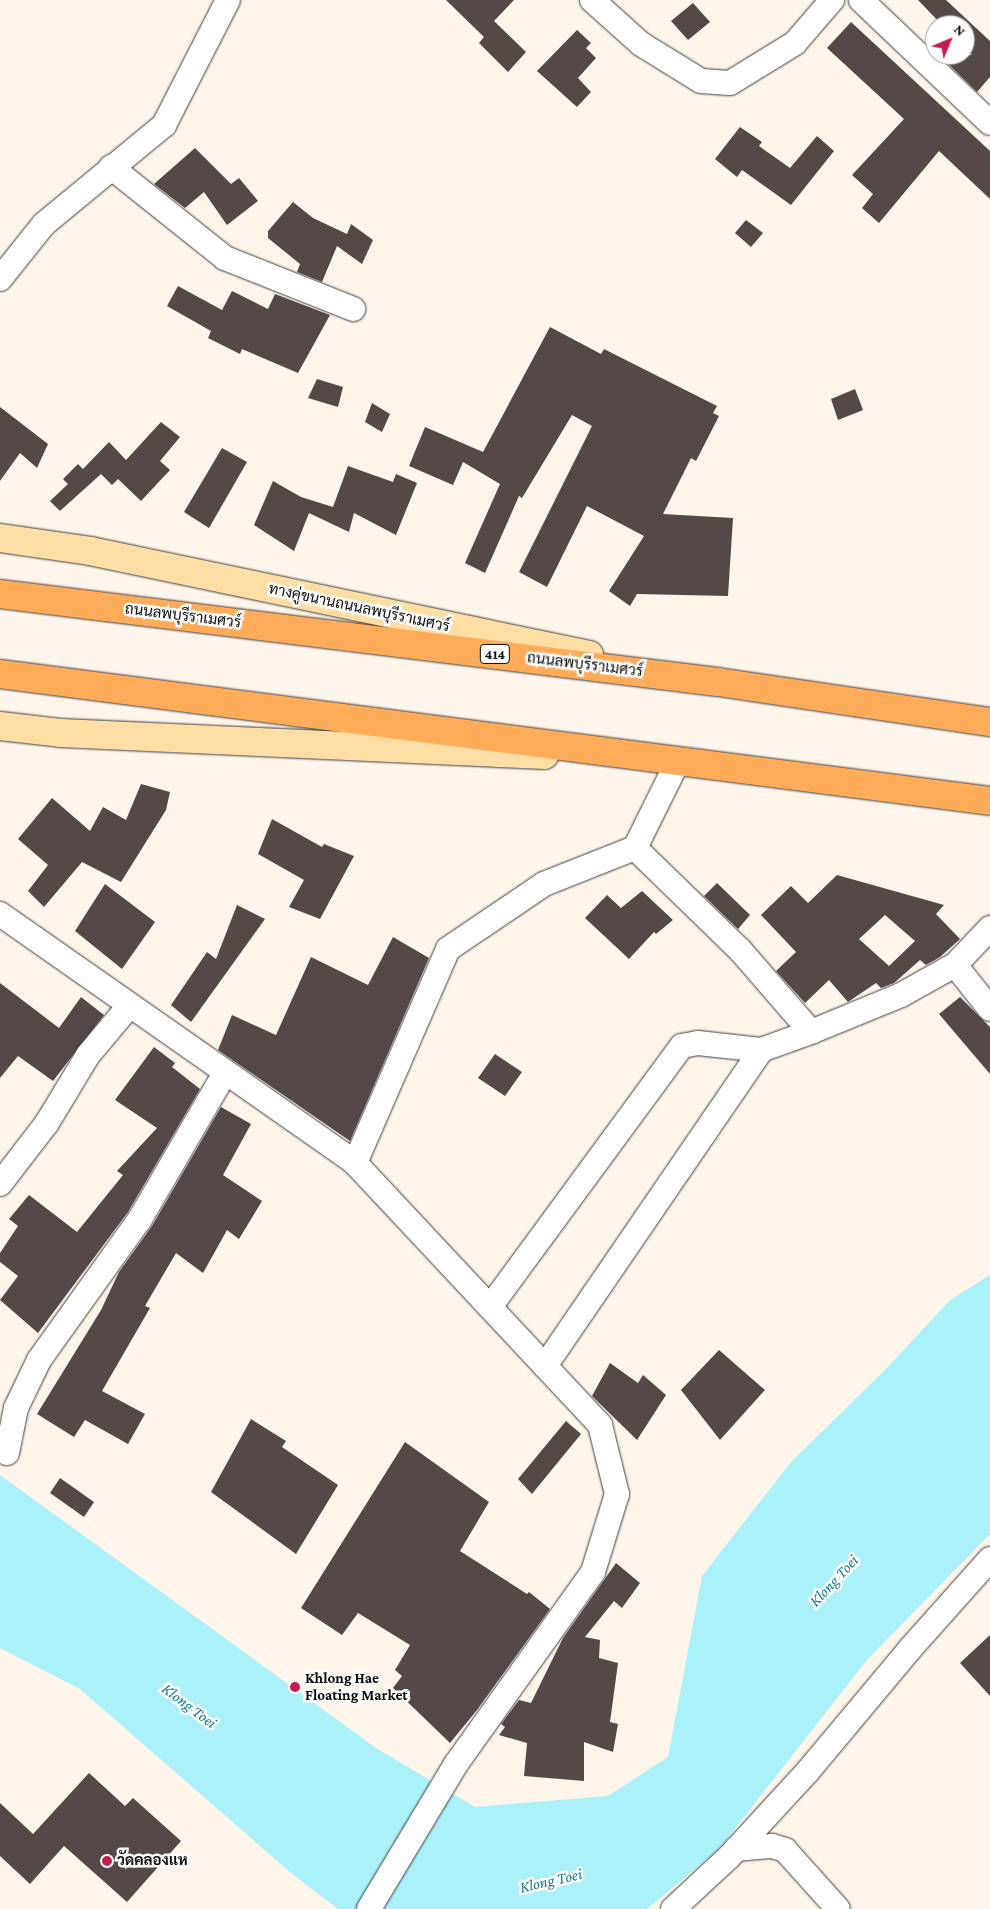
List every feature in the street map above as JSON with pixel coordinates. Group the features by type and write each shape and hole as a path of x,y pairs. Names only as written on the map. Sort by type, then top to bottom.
{"main road":[{"name":"ทางคู่ขนานถนนลพบุรีราเมศวร์","path":"0,538 90,551 718,682"},
{"name":"ถนนลพบุรีราเมศวร์","path":"0,594 718,682 990,722"},
{"path":"0,674 990,801"},
{"path":"0,726 61,733 678,761"}],"street":[{"path":"0,279 44,224 164,125 228,0"},
{"path":"592,0 640,44 701,82 730,83 795,43 832,0"},
{"path":"861,0 990,123"},
{"path":"111,167 225,258 353,309"},
{"path":"355,1163 448,949 544,884 635,848 678,761"},
{"path":"635,848 746,958 810,1032"},
{"path":"0,914 355,1163 600,1425 616,1494 593,1572 447,1782 369,1909"},
{"path":"490,1307 682,1046 698,1043 761,1050 810,1032 901,995 954,965 990,928"},
{"path":"954,965 990,1009"},
{"path":"0,1184 47,1122 88,1055 130,1005"},
{"path":"545,1366 761,1050"},
{"path":"7,1453 16,1408 39,1360 140,1219 225,1073"},
{"path":"673,1909 736,1849 808,1771 909,1650 990,1559"},
{"path":"736,1849 772,1846 785,1850 838,1909"}],"water":[{"name":"Klong Toei","path":"990,1275 990,1534 867,1660 719,1849 647,1909 338,1909 291,1873 80,1689 0,1648 0,1475 376,1748 475,1807 608,1796 668,1757 702,1576 791,1462 886,1369 950,1300"}],"building":[{"path":"446,0 514,0 494,21 526,52 508,72 479,43 484,37"},
{"path":"918,0 946,0 962,15 932,15"},
{"path":"693,3 710,22 688,40 671,21"},
{"path":"851,22 990,151 990,199 939,151 879,223 862,208 873,194 852,175 904,119 827,48"},
{"path":"975,27 990,41 990,77 977,92 949,65 975,65"},
{"path":"577,30 591,43 586,48 596,58 578,78 591,92 577,107 537,71"},
{"path":"740,127 762,142 759,146 790,168 817,136 834,151 791,205 742,170 737,177 715,159"},
{"path":"195,148 231,184 239,178 258,201 227,225 204,192 185,208 154,184"},
{"path":"293,202 313,218 347,234 351,224 373,240 362,264 337,246 322,282 297,272 300,264 268,238 268,231"},
{"path":"746,220 763,233 751,247 735,233"},
{"path":"178,286 222,310 232,291 268,309 275,294 330,315 298,373 242,349 240,354 208,338 211,331 167,306"},
{"path":"550,327 601,354 604,349 717,406 713,413 719,416 696,461 691,458 663,514 733,518 728,596 637,594 630,606 609,591 644,536 587,506 547,587 519,572 592,426 572,415 522,498 519,496 485,573 465,563 500,484 463,462 453,485 409,466 425,427 483,452"},
{"path":"317,379 343,387 338,407 308,398"},
{"path":"855,389 863,410 838,420 831,399"},
{"path":"372,403 390,414 382,432 365,422"},
{"path":"0,407 48,444 37,468 20,453 0,481"},
{"path":"161,422 180,437 160,461 170,470 141,501 118,479 112,485 101,474 60,511 50,501 68,484 63,479 78,464 83,469 109,442 126,460"},
{"path":"222,448 247,462 209,528 184,512"},
{"path":"348,466 393,482 396,474 417,483 396,535 354,513 349,532 309,513 294,551 254,525 273,481 301,497 333,507"},
{"path":"141,784 170,792 166,810 121,882 82,862 44,907 28,891 48,865 18,839 52,798 90,831 103,807 126,820"},
{"path":"272,819 322,847 324,844 354,856 320,919 289,907 304,880 258,854"},
{"path":"837,875 944,905 936,914 960,939 940,957 926,965 920,960 894,983 881,988 876,983 848,1002 829,980 805,1003 776,971 796,952 761,915 791,886 808,903","holes":["885,915 915,941 889,966 859,939"]},
{"path":"717,883 750,915 738,929 704,896"},
{"path":"105,884 155,922 122,969 75,931"},
{"path":"642,891 673,920 656,934 654,932 629,959 585,918 607,895 621,908"},
{"path":"237,905 265,919 191,1022 171,1005 207,952 216,959"},
{"path":"393,937 429,958 350,1141 218,1050 232,1015 276,1035 311,957 368,985"},
{"path":"0,983 59,1028 81,997 104,1015 53,1081 18,1056 0,1078"},
{"path":"960,997 990,1027 990,1074 939,1014"},
{"path":"154,1047 175,1063 172,1067 200,1089 128,1212 38,1333 0,1300 18,1276 0,1262 0,1253 18,1226 9,1219 29,1195 77,1232 123,1175 117,1171 157,1128 115,1100"},
{"path":"495,1054 522,1072 505,1096 478,1078"},
{"path":"221,1107 251,1124 223,1175 262,1201 239,1239 227,1230 203,1273 176,1253 145,1306 150,1308 102,1391 145,1414 128,1444 85,1420 74,1437 37,1414 101,1310 119,1272 152,1226"},
{"path":"719,1350 765,1390 720,1440 681,1390"},
{"path":"610,1363 638,1383 643,1375 666,1395 637,1440 592,1396"},
{"path":"251,1419 286,1441 282,1447 338,1485 296,1554 211,1492"},
{"path":"566,1421 581,1434 532,1494 518,1479"},
{"path":"405,1442 489,1502 460,1551 527,1594 529,1592 550,1609 477,1710 450,1743 393,1688 402,1676 395,1670 410,1645 358,1613 342,1635 301,1608"},
{"path":"60,1478 94,1502 84,1517 50,1493"},
{"path":"616,1563 640,1583 622,1608 614,1601 585,1637 600,1640 599,1658 618,1663 610,1722 618,1724 613,1752 584,1742 584,1781 524,1776 527,1743 499,1735 505,1727 501,1724 519,1700 531,1703 563,1638"},
{"path":"990,1635 990,1696 960,1663"},
{"path":"89,1773 125,1806 133,1798 181,1841 127,1902 64,1846 30,1884 0,1856 0,1803 33,1834"}],"place":[{"name":"Khlong Hae Floating Market","path":"295,1687"},
{"name":"วัดคลองแห","path":"107,1861"}]}
